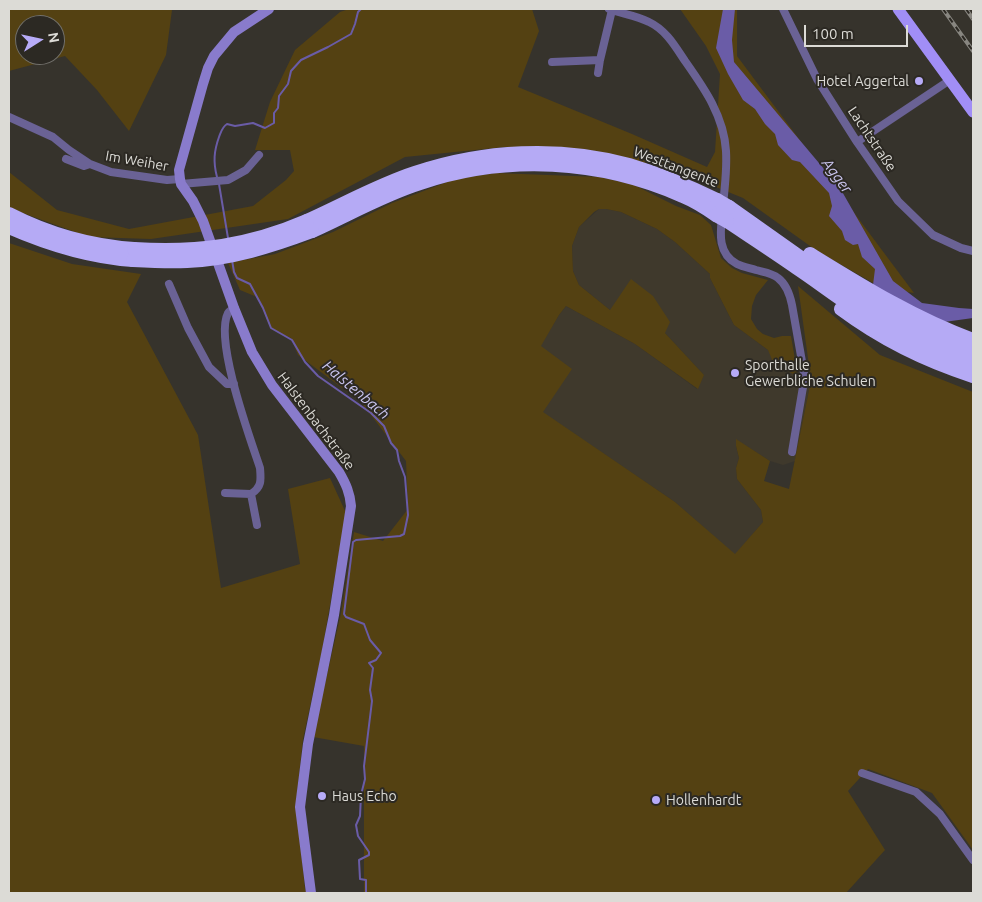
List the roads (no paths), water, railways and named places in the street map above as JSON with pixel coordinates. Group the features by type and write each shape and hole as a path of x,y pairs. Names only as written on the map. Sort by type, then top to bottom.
{"highway":[{"name":"Westtangente","path":"310,226 382,186 415,173 468,158 501,154 553,154 604,160 655,173 686,185 723,204 763,230 916,342 973,364"},
{"name":"Westtangente","path":"310,226 420,183 469,170 497,165 556,164 583,167 632,177 685,197 722,218 851,306 973,353"},
{"path":"9,214 45,231 160,261 188,261 243,253 269,246 310,226"},
{"path":"9,227 80,252 105,257 134,254"},
{"path":"763,230 781,236 850,278 927,321 973,340"},
{"path":"797,268 806,280 830,301 860,323 908,350 973,376"}],"main road":[{"path":"902,14 973,112"}],"street":[{"path":"180,181 179,170 203,84 214,56 234,32 269,9"},
{"path":"598,73 610,9 637,16 650,22 668,36 712,102 725,138 726,174 720,234 724,249 737,264 777,277 787,289 792,305 804,373 792,452"},
{"name":"Lachtstraße","path":"783,9 817,79 857,142 898,201 933,235 961,248 973,251"},
{"path":"552,62 600,60"},
{"path":"857,142 950,80"},
{"name":"Im Weiher","path":"9,117 52,137 90,164 111,172 180,181 228,180 246,170 259,155"},
{"name":"Im Weiher","path":"66,159 84,166 90,164"},
{"name":"Halstenbachstraße","path":"180,181 203,221 248,344 262,370 339,472 350,495 351,506 334,615 308,744 300,807 311,893"},
{"path":"169,284 188,328 209,367 227,384 234,384"},
{"path":"225,493 251,494 257,490 261,481 260,468 234,384 226,348 225,326 228,312 234,308"},
{"path":"251,494 257,525"},
{"path":"862,772 916,792 940,814 973,860"}],"waterway":[{"name":"Halstenbach","path":"217,177 215,152 224,127 227,124 235,126 253,123 265,128 274,123 274,113 278,108 279,96 288,84 291,71 301,60 351,34 358,12 361,9"},
{"name":"Halstenbach","path":"219,184 228,238"},
{"name":"Halstenbach","path":"232,260 237,278 250,284 271,328 292,340 305,362 318,376 371,413 384,426 391,443 397,450 405,477 408,515 404,534 356,540 353,542 344,614 346,617 364,624 370,640 381,653 376,660 369,663 373,668 370,690 372,701 364,766 365,779 361,795 360,816 356,825 358,836 369,852 369,855 359,860 360,879 366,880 366,893"}],"railway":[{"path":"943,9 973,51"},
{"path":"966,9 973,19"}],"place":[{"name":"Hotel Aggertal","path":"919,81"},
{"name":"Sporthalle Gewerbliche Schulen","path":"735,373"},
{"name":"Haus Echo","path":"322,796"},
{"name":"Hollenhardt","path":"656,800"}],"water label":[{"name":"Agger","path":"837,176"}]}
